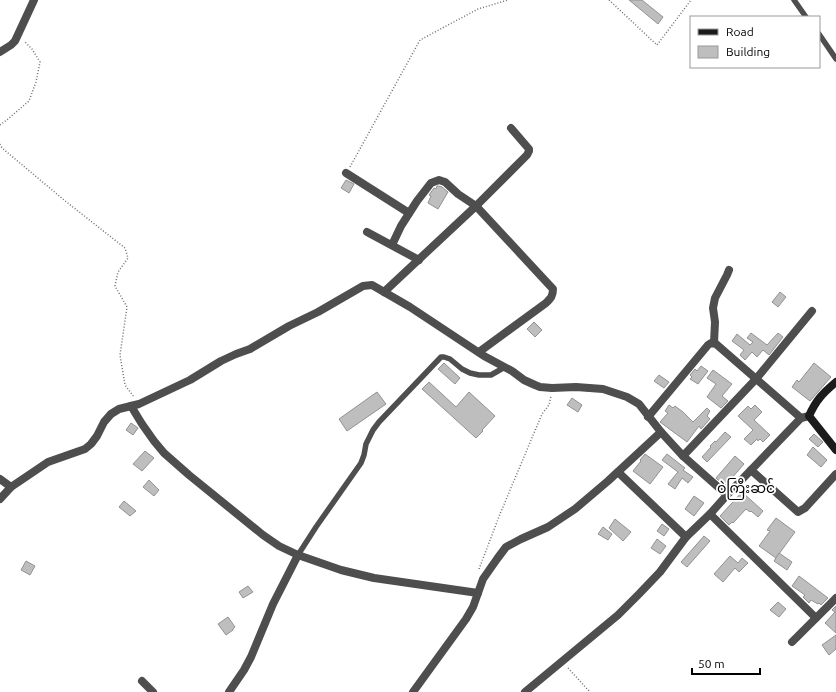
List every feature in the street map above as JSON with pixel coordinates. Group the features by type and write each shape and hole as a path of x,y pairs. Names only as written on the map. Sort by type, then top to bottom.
{"street":[{"path":"0,52 15,41 34,0"},
{"path":"384,292 476,206 529,152 510,128"},
{"path":"346,173 409,213"},
{"path":"392,245 409,213 431,183 439,180 445,182 458,194 476,206 553,289 552,298 479,352"},
{"path":"367,232 418,260"},
{"path":"714,343 714,298 729,270"},
{"path":"0,499 11,487 48,462 85,449 91,444 104,422 111,414 119,409 135,405 190,380 221,360 250,349 363,286 372,285 410,307 524,380 535,385 552,388 576,387 603,389 627,396 639,404 648,417 683,456 727,495"},
{"path":"683,456 756,379 812,311"},
{"path":"714,343 756,379 805,417 836,450"},
{"path":"648,417 708,345 714,343"},
{"path":"525,692 618,615 660,572 686,537 805,417 821,396 836,382"},
{"path":"135,405 142,424 164,453 263,535 279,546 341,570 374,578 478,593"},
{"path":"413,692 466,619 473,607 484,579 506,547 520,539 548,527 575,509 661,432"},
{"path":"751,470 798,512 805,508 836,474"},
{"path":"618,472 686,537"},
{"path":"0,479 11,487"},
{"path":"710,514 816,618"},
{"path":"229,692 251,657 273,604 298,554"},
{"path":"792,642 836,598"},
{"path":"142,681 153,692"}],"lane":[{"path":"794,0 805,16"},
{"path":"820,35 836,59"},
{"path":"298,554 361,463 366,444 373,430 441,357 450,359 462,369 479,375 491,375 505,367"}],"path":[{"path":"346,173 420,40 478,9 508,0"},
{"path":"609,0 657,45 691,0"},
{"path":"0,124 29,101 36,82 40,62 32,48 18,35"},
{"path":"0,144 2,148 125,248 128,258 118,272 115,286 127,307 120,355 125,385 135,405"},
{"path":"479,569 500,514 542,414 549,405 552,388"},
{"path":"562,661 590,692"}],"building":[{"path":"629,0 642,0 663,17 658,24"},
{"path":"346,180 354,184 349,193 341,188"},
{"path":"437,186 442,187 448,192 438,209 428,203 431,196 429,195 434,188 436,189"},
{"path":"780,292 786,297 778,307 772,302"},
{"path":"534,322 542,330 535,337 527,329"},
{"path":"751,333 767,345 778,333 783,337 769,355 763,350 757,357 752,352 745,360 740,355 744,350 732,341 737,334 750,345 753,342 747,338"},
{"path":"444,363 460,378 455,384 438,369"},
{"path":"814,363 831,377 810,401 792,387 797,380 799,382"},
{"path":"701,366 708,371 698,384 690,379 692,377 690,375 695,369 697,371"},
{"path":"713,370 732,384 722,396 728,401 721,408 707,397 716,384 707,378"},
{"path":"659,375 669,382 664,388 654,381"},
{"path":"429,382 456,407 469,392 495,416 476,438 422,389"},
{"path":"377,392 386,404 347,431 339,419"},
{"path":"572,398 582,405 578,412 567,405"},
{"path":"669,405 673,408 675,406 693,422 707,408 710,411 707,416 710,419 701,429 699,426 687,442 660,422 668,413 665,411"},
{"path":"755,405 762,412 754,420 770,435 763,442 760,439 758,441 757,439 751,445 744,439 753,430 738,416 748,406 751,409"},
{"path":"131,423 138,428 133,435 126,430"},
{"path":"725,432 731,437 707,462 702,457 711,447 710,446"},
{"path":"814,434 823,442 818,447 809,439"},
{"path":"813,447 827,460 821,467 807,455"},
{"path":"145,451 154,458 142,471 133,464"},
{"path":"645,454 663,467 650,484 633,471"},
{"path":"667,454 685,468 683,470 693,477 688,483 682,478 675,489 668,484 678,472 662,460"},
{"path":"735,456 744,464 725,486 716,478"},
{"path":"149,480 159,490 154,496 143,487"},
{"path":"742,492 763,511 758,517 746,509 733,523 732,522 729,525 720,516"},
{"path":"694,496 704,503 694,516 685,509"},
{"path":"124,501 136,511 130,516 119,507"},
{"path":"776,518 795,532 776,558 759,546 770,531 767,530"},
{"path":"615,519 631,532 623,541 609,528"},
{"path":"662,524 669,529 664,536 657,531"},
{"path":"603,527 612,534 608,540 598,534"},
{"path":"704,536 710,541 687,567 681,562"},
{"path":"657,539 666,546 660,554 651,548"},
{"path":"779,553 792,562 787,570 774,561"},
{"path":"730,556 738,563 742,558 748,563 739,572 735,568 723,582 714,574"},
{"path":"26,561 35,566 30,575 21,570"},
{"path":"799,576 828,598 821,605 811,600 809,603 803,597 805,595 792,586"},
{"path":"248,586 253,592 243,598 239,592"},
{"path":"778,602 786,609 779,617 770,610"},
{"path":"836,606 836,633 825,623 835,612 832,610"},
{"path":"228,617 235,627 226,635 218,624"},
{"path":"836,635 836,649 829,655 822,645"}],"district":[{"name":"ဝဲကြီးဆင်","path":"746,488"}]}
